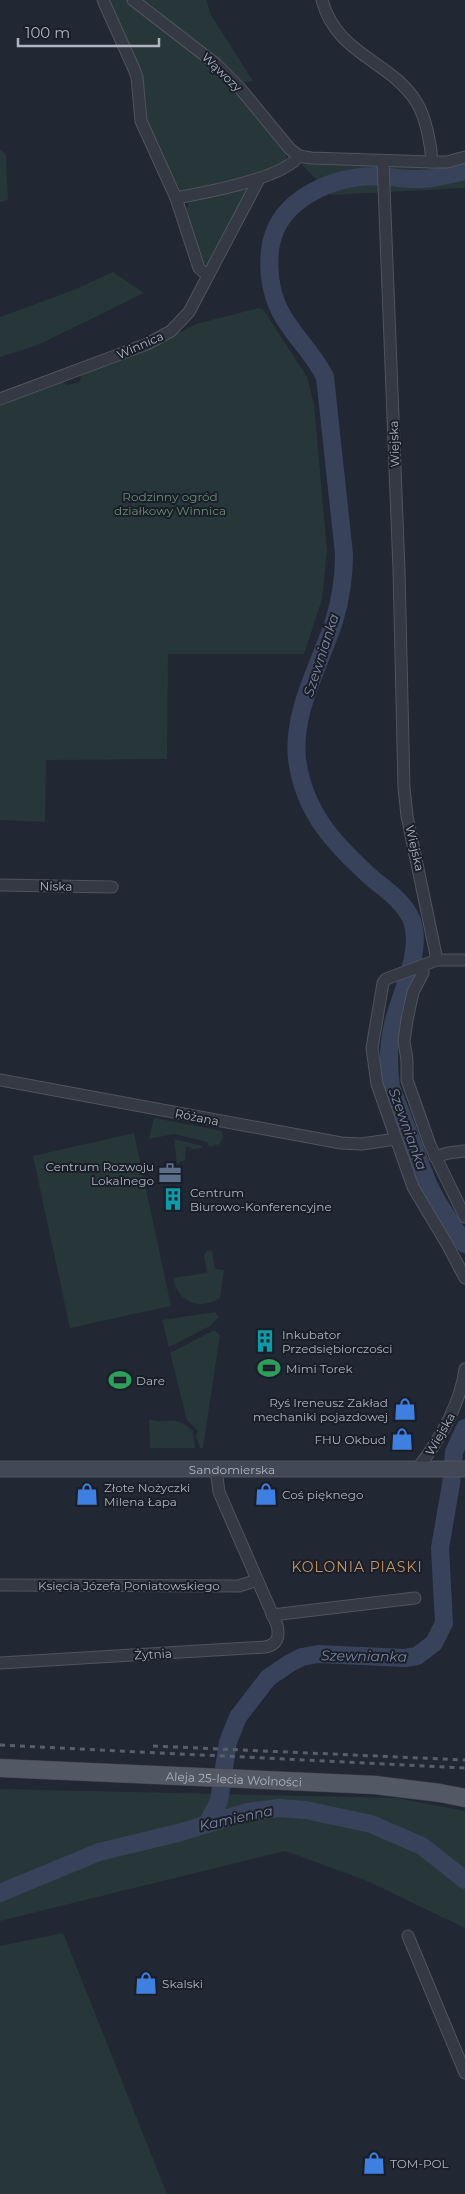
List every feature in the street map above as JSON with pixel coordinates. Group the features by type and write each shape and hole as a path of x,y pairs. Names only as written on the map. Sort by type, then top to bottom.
{"main road":[{"name":"Aleja 25-lecia Wolności","path":"0,1768 375,1785 440,1792 465,1798"}],"street":[{"path":"103,0 137,77 141,121 176,198 199,268 208,276"},
{"name":"Wąwozy","path":"133,0 216,64 239,87 290,149 299,156"},
{"path":"322,0 332,26 347,43 396,80 417,103 430,147 432,162"},
{"path":"176,198 259,179 291,164 299,156 432,162 447,162 465,157"},
{"name":"Wiejska","path":"383,161 399,570 404,788 407,816 437,960"},
{"name":"Winnica","path":"0,399 118,356 159,338 180,324 188,315 259,179"},
{"name":"Niska","path":"0,885 112,887"},
{"path":"465,960 437,960 390,976 383,983 372,1048 377,1084 413,1187 465,1278"},
{"path":"423,965 423,973 413,992 404,1042 407,1060 407,1080 435,1157 465,1217"},
{"name":"Różana","path":"0,1080 341,1143 362,1144 396,1139"},
{"path":"435,1157 448,1152 465,1151"},
{"name":"Wiejska","path":"418,1468 433,1447 455,1407 465,1369"},
{"name":"Sandomierska","path":"0,1468 465,1468"},
{"path":"216,1469 219,1492 272,1615 415,1598"},
{"name":"Księcia Józefa Poniatowskiego","path":"0,1585 239,1586 257,1580"},
{"name":"Żytnia","path":"0,1663 269,1646 275,1643 278,1637 278,1628 272,1615"},
{"path":"408,1936 465,2073"}],"green space":[{"path":"107,0 127,0 207,62 240,94 286,154 286,161 249,179 183,192 180,190 148,129 142,101"},
{"path":"142,0 206,0 211,15 253,81 244,82 202,45"},
{"path":"0,149 6,154 8,200 0,202"},
{"path":"465,161 465,188 332,195 301,164 425,165"},
{"path":"247,188 208,265 204,263 186,210 190,200"},
{"path":"113,272 144,293 38,345 0,357 0,317 71,291"},
{"name":"Rodzinny ogród działkowy Winnica","path":"258,308 263,309 307,377 314,404 327,551 322,599 304,654 168,654 167,759 46,760 45,822 0,820 0,402 60,381 68,385 80,382 81,374 135,354 196,324"},
{"path":"154,1118 222,1131 223,1137 220,1144 209,1147 207,1142 174,1134 149,1139"},
{"path":"134,1133 171,1306 70,1328 33,1156"},
{"path":"174,1139 203,1146 202,1148 189,1150 191,1147 186,1147 185,1161 181,1161 177,1165"},
{"path":"212,1250 215,1269 224,1270 220,1298 204,1304 190,1302 180,1293 173,1278 207,1273 204,1255 207,1251"},
{"path":"215,1312 219,1317 210,1326 169,1347 162,1320"},
{"path":"214,1330 220,1335 203,1448 200,1448 196,1436 198,1431 187,1420 170,1353"},
{"path":"149,1419 176,1421 186,1425 193,1431 195,1448 150,1448"},
{"path":"0,1789 397,1798 465,1811 465,1928 365,1880 285,1851 0,1921"},
{"path":"63,1933 167,2194 0,2194 0,1946"}],"waterway":[{"name":"Szewnianka","path":"465,171 426,179 358,177 326,186 310,193 285,214 276,228 271,244 269,261 270,278 280,311 325,377 344,554 342,588 336,613 308,688 299,723 297,759 306,796 323,827 346,854 401,903 412,921 415,933 413,959 390,1040 391,1087 428,1184 465,1244"},
{"name":"Szewnianka","path":"207,1824 219,1801 228,1742 238,1717 268,1678 302,1657 318,1654 405,1658 417,1656 434,1643 444,1623 440,1548 451,1484 454,1452 465,1428"},
{"name":"Kamienna","path":"0,1893 99,1852 178,1833 247,1812 279,1808 306,1810 371,1824 422,1846 465,1880"}],"railway":[{"path":"0,1745 465,1768"},
{"path":"153,1746 465,1760"}],"place":[{"name":"Centrum Rozwoju Lokalnego","path":"170,1173"},
{"name":"Centrum Biurowo-Konferencyjne","path":"173,1199"},
{"name":"Inkubator Przedsiębiorczości","path":"265,1341"},
{"name":"Mimi Torek","path":"269,1368"},
{"name":"Dare","path":"120,1380"},
{"name":"Ryś Ireneusz Zakład mechaniki pojazdowej","path":"405,1409"},
{"name":"FHU Okbud","path":"402,1439"},
{"name":"Złote Nożyczki Milena Łapa","path":"87,1494"},
{"name":"Coś pięknego","path":"266,1494"},
{"name":"Skalski","path":"146,1983"},
{"name":"TOM-POL","path":"374,2163"}],"district":[{"name":"KOLONIA PIASKI","path":"357,1567"}]}
